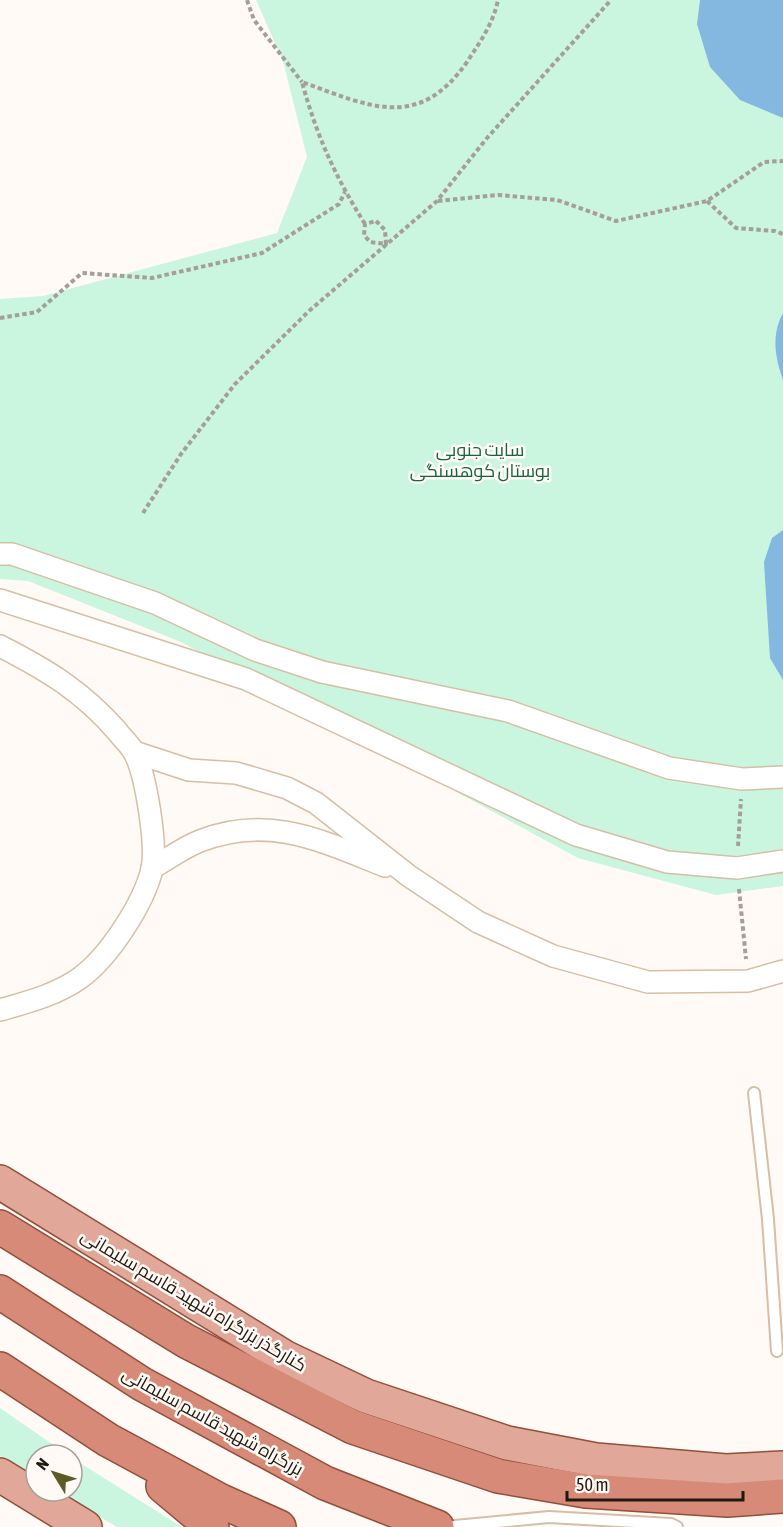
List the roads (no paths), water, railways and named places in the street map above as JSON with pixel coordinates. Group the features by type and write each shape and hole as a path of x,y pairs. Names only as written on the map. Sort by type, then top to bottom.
{"highway":[{"path":"0,1227 186,1341 353,1427 498,1476 586,1491 727,1500 783,1496"},
{"name":"بزرگراه شهید قاسم سلیمانی","path":"0,1292 142,1384 325,1483 437,1527"},
{"path":"0,1369 108,1440 221,1501 279,1527"},
{"path":"108,1440 212,1527"}],"main road":[{"name":"کنارگذر بزرگراه شهید قاسم سلیمانی","path":"0,1182 286,1358 366,1396 507,1443 596,1460 726,1471 783,1468"},
{"path":"0,1475 85,1527"}],"street":[{"path":"0,554 12,554 155,603 255,650 322,672 508,711 669,768 742,779 783,777"},
{"path":"0,600 246,679 576,835 667,862 737,868 783,861"},
{"path":"0,646 52,672 103,715 134,752 150,807 152,868 133,912 109,950 80,978 44,997 0,1010"},
{"path":"134,752 189,770 236,773 287,788 316,803 409,876 478,922 553,956 648,982 748,981 783,971"},
{"path":"152,868 199,841 244,828 305,834 409,876"}],"lane":[{"path":"754,1093 768,1220 777,1351"},
{"path":"444,1527 549,1517 671,1524 676,1527"}],"water":[{"path":"700,0 783,0 783,118 740,100 710,67 697,24"},
{"path":"783,313 783,380 778,363 776,338"},
{"path":"783,530 783,680 770,658 764,562 772,538"}],"park label":[{"name":"سایت جنوبی بوستان کوهسنگی","path":"480,459"}]}
